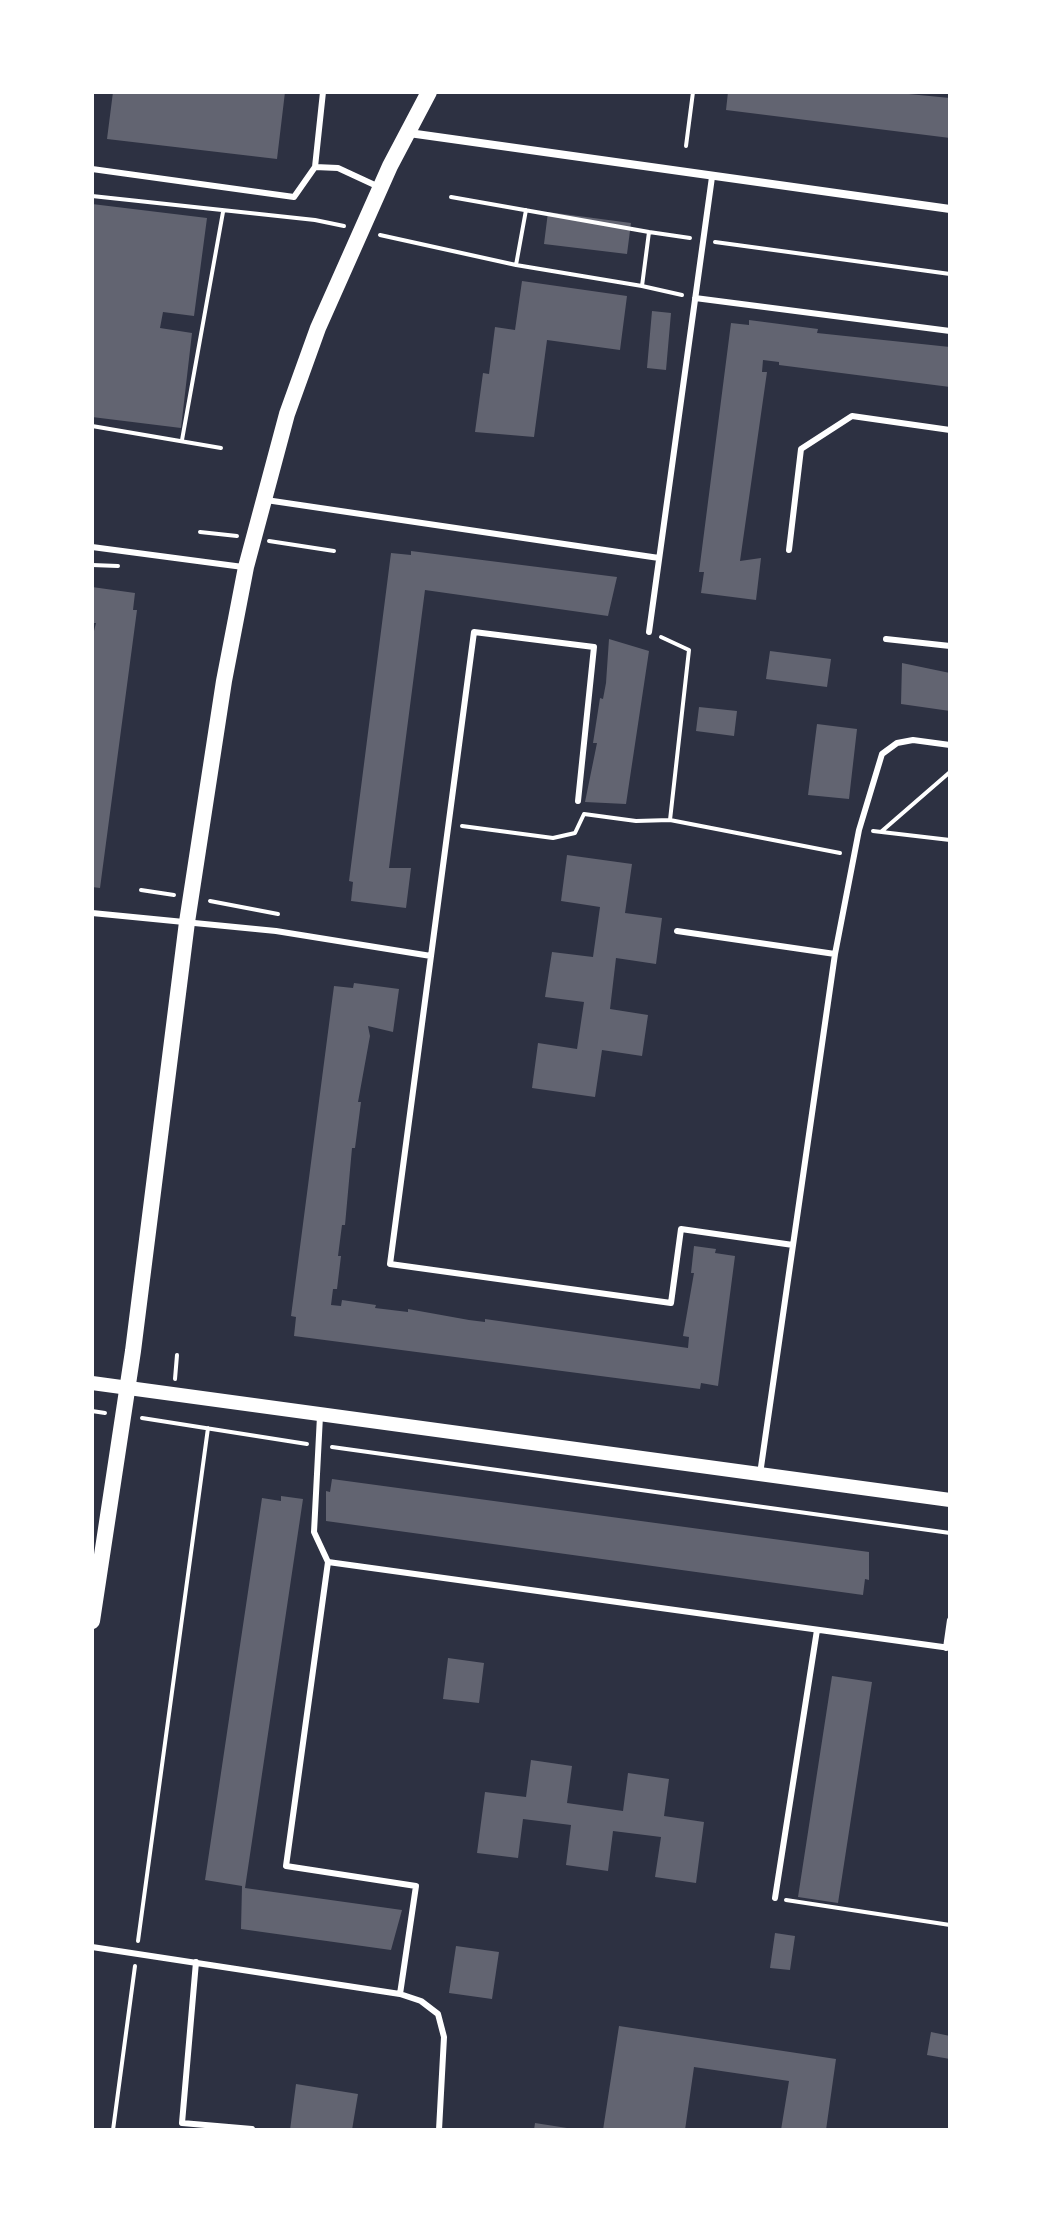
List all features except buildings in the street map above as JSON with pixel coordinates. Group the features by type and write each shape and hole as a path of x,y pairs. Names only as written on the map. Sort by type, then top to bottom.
{"main road":[{"path":"92,1621 127,1388 187,922 224,681 246,567 302,370 360,230 429,92"}],"street":[{"path":"409,133 950,209"},
{"path":"92,1383 950,1500"}],"lane":[{"path":"92,169 294,197 315,167 323,92"},
{"path":"315,167 338,168 380,187"},
{"path":"649,632 712,177"},
{"path":"695,298 950,331"},
{"path":"789,550 801,449 852,416 950,430"},
{"path":"263,499 659,558"},
{"path":"92,547 246,567"},
{"path":"578,801 594,647 474,632 390,1264 671,1303 681,1229 793,1245"},
{"path":"886,639 950,646"},
{"path":"760,1474 835,954 859,830 882,754 897,743 913,740 950,745"},
{"path":"92,913 276,931 431,956"},
{"path":"677,931 835,954"},
{"path":"320,1416 314,1532 328,1562 286,1866 416,1886 400,1994"},
{"path":"328,1562 948,1648 950,1620"},
{"path":"775,1898 817,1630"},
{"path":"92,1947 400,1994 421,2001 438,2014 445,2059 439,2130"},
{"path":"196,1962 182,2123 252,2129"}],"path":[{"path":"686,146 693,92"},
{"path":"92,196 315,220 430,248"},
{"path":"451,197 649,232"},
{"path":"516,265 526,210"},
{"path":"182,440 223,212"},
{"path":"642,286 695,298"},
{"path":"92,426 221,448"},
{"path":"649,632 689,650 670,820"},
{"path":"882,831 950,772"},
{"path":"448,824 553,838 575,833 584,814 636,821 670,820 804,844 854,857"},
{"path":"859,830 950,840"},
{"path":"92,1411 950,1533"},
{"path":"113,2130 208,1428"},
{"path":"775,1898 950,1925"}]}
